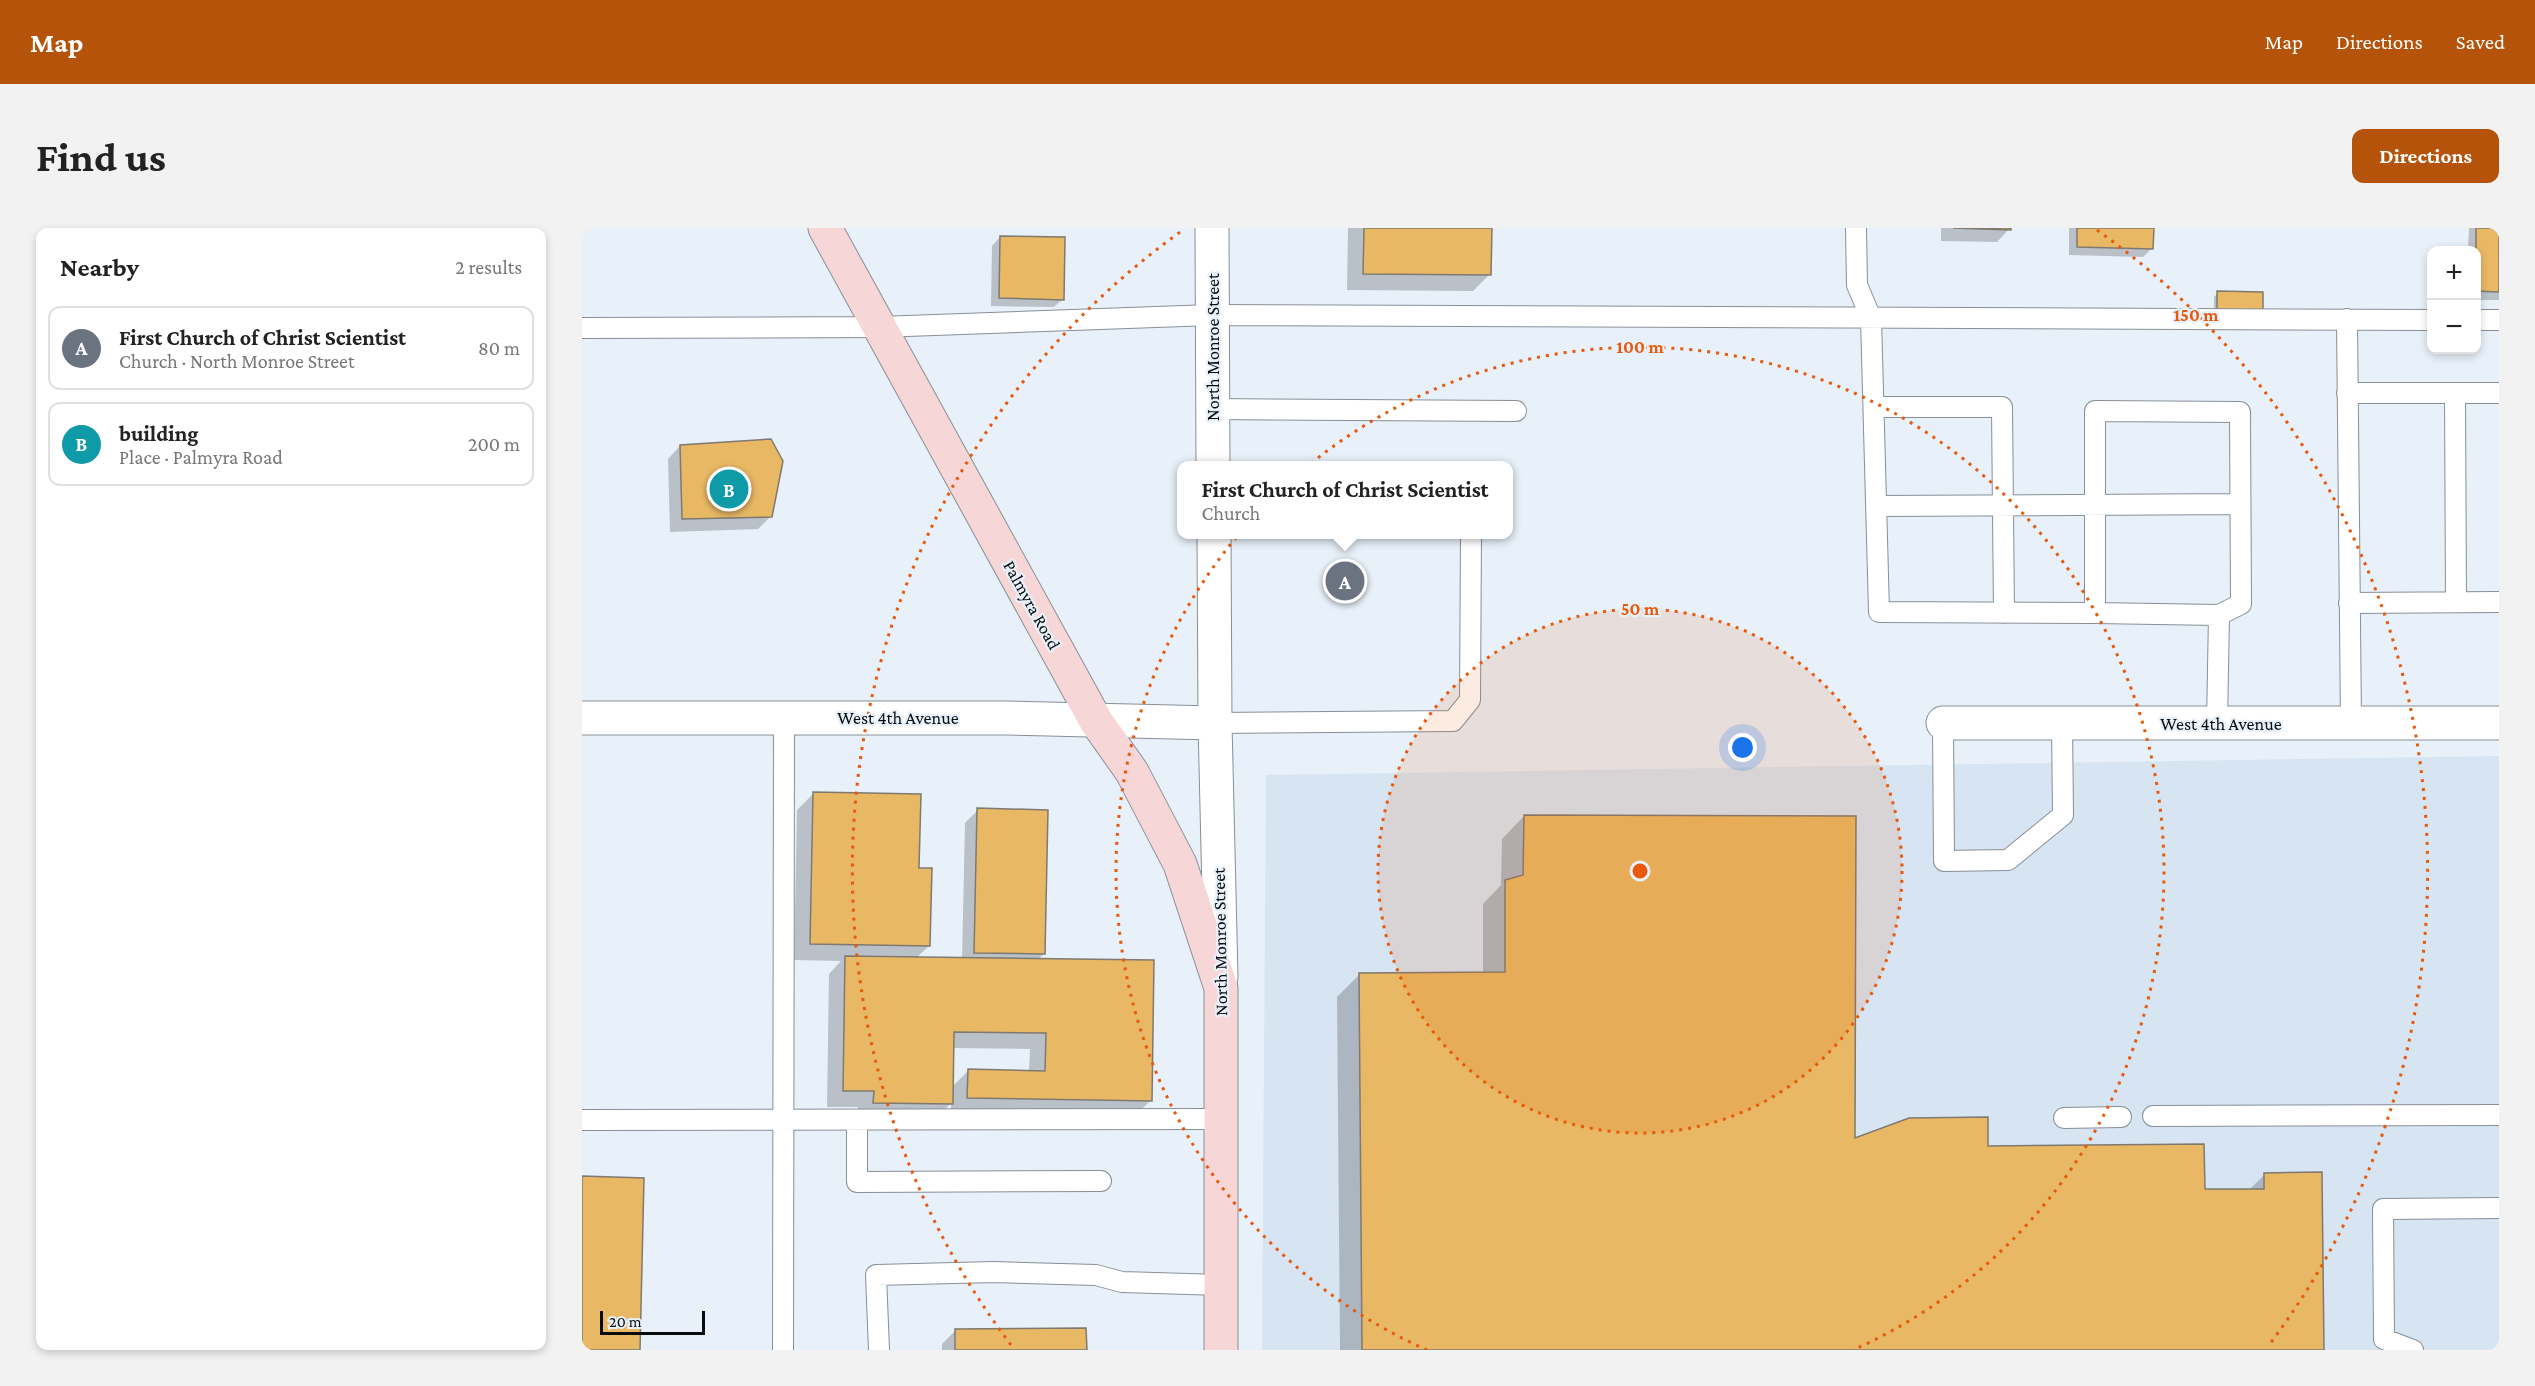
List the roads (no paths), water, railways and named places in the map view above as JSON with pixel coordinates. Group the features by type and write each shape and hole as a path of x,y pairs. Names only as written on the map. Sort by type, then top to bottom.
{"main road":[{"name":"Palmyra Road","path":"825,228 1096,721 1132,772 1180,864 1221,988"},
{"name":"North Monroe Street","path":"1221,988 1221,1350"}],"street":[{"name":"North Monroe Street","path":"1212,228 1213,461"},
{"name":"North Monroe Street","path":"1214,539 1215,723 1221,988"},
{"name":"West 4th Avenue","path":"582,718 1008,718 1215,723"},
{"name":"West 4th Avenue","path":"1943,723 2499,723"}],"lane":[{"path":"1856,228 1857,285 1871,318 1879,612 2219,615 2241,604 2240,412 2095,411 2096,613"},
{"path":"582,328 879,327 1212,315 2427,320"},
{"path":"2347,319 2351,723"},
{"path":"2481,320 2499,320"},
{"path":"2347,393 2499,393"},
{"path":"2455,393 2456,602"},
{"path":"1874,407 2002,406 2004,613"},
{"path":"1213,409 1516,411"},
{"path":"1876,506 2240,504"},
{"path":"1215,723 1453,721 1470,700 1471,539"},
{"path":"2349,603 2499,602"},
{"path":"2217,724 2219,615"},
{"path":"783,1350 784,718"},
{"path":"1943,723 1944,861 2008,860 2063,815 2062,723"},
{"path":"2153,1116 2499,1114"},
{"path":"2064,1118 2121,1117"},
{"path":"582,1120 1221,1119"},
{"path":"856,1121 856,1182 1101,1181"},
{"path":"2413,1350 2384,1339 2383,1209 2499,1208"},
{"path":"879,1350 876,1275 994,1272 1096,1275 1122,1282 1221,1285"}],"place":[{"name":"building","path":"729,489"},
{"name":"First Church of Christ Scientist","path":"1345,581"}]}
